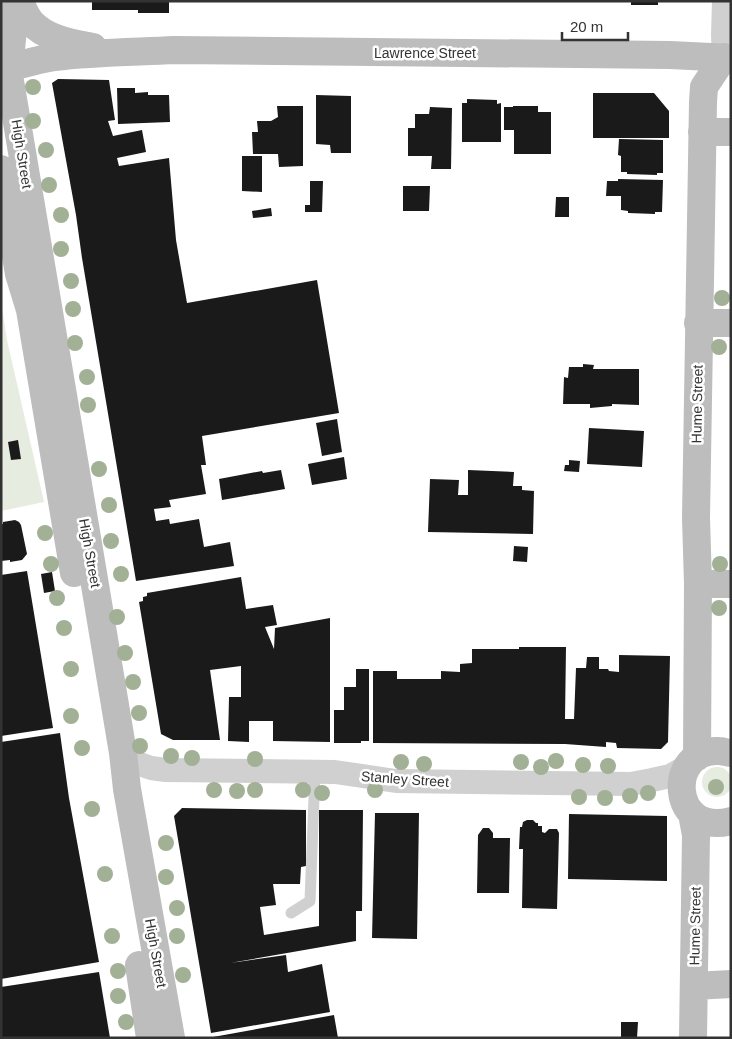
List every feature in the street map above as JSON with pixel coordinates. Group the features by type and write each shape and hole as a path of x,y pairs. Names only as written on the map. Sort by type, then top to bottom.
{"main road":[{"name":"High Street","path":"16,1 6,71 171,1038"},
{"name":"Lawrence Street","path":"20,1 31,22 42,31 70,42 119,52"},
{"name":"Lawrence Street","path":"6,71 52,58 119,52 174,50 660,54 728,61"},
{"name":"Hume Street","path":"693,1038 696,835 692,814 682,796 681,786 683,776 692,762 698,584 696,518 702,132 704,87 728,61"},
{"path":"702,132 731,132"},
{"name":"High Street","path":"1,169 19,274 30,310 150,1038"},
{"path":"698,323 731,323"},
{"path":"698,584 731,584"},
{"path":"692,762 708,752 731,753"},
{"path":"692,814 701,820 711,823 731,821"},
{"path":"694,986 731,984"}],"street":[{"path":"724,1 723,36 728,61"},
{"name":"Stanley Street","path":"122,753 137,763 151,768 166,770 335,772 396,781 630,784 670,776 692,762"}],"lane":[{"path":"291,914 310,901 315,772"}],"shaded area":[{"path":"1,302 7,340 44,502 1,511"},
{"path":"717,767 723,768 731,776 731,788 723,796 717,797 711,796 703,788 702,782 703,776 711,768"}],"building":[{"path":"92,1 169,1 169,13 138,13 138,10 92,10"},
{"path":"631,1 658,1 658,5 631,5"},
{"path":"58,79 109,80 115,120 108,121 113,136 142,130 146,152 117,158 119,166 169,158 176,240 187,303 317,280 339,413 202,436 206,465 201,465 206,494 169,500 171,507 154,509 156,521 169,519 170,524 199,519 204,547 230,542 234,566 136,581 76,215 52,83"},
{"path":"117,88 135,88 135,93 148,92 148,95 169,95 170,122 118,124"},
{"path":"593,93 654,93 669,111 669,138 593,138"},
{"path":"316,95 351,96 351,153 331,153 330,145 316,144"},
{"path":"467,99 497,100 497,104 501,103 501,142 462,142 462,103 467,103"},
{"path":"277,106 303,106 303,166 279,167 278,154 253,154 252,132 258,132 257,121 271,121 278,117"},
{"path":"538,106 538,112 551,112 551,154 514,154 514,130 504,130 504,107"},
{"path":"430,107 452,108 451,169 431,169 432,156 408,156 408,128 415,128 415,114 429,114"},
{"path":"619,139 663,140 663,173 657,173 657,175 621,172 621,156 618,155"},
{"path":"242,156 262,156 262,192 242,191"},
{"path":"618,179 663,180 662,212 655,212 655,214 628,213 628,211 621,210 621,196 606,196 607,181 618,181"},
{"path":"310,181 323,181 322,212 305,212 305,205 310,205"},
{"path":"403,186 430,186 429,211 403,211"},
{"path":"556,197 569,197 569,217 555,217"},
{"path":"271,208 272,216 253,218 252,211"},
{"path":"583,364 594,365 593,369 639,369 639,405 612,404 612,406 590,408 590,404 563,404 564,377 568,378 569,367 583,367"},
{"path":"337,419 342,452 322,456 316,423"},
{"path":"589,428 644,431 642,467 587,464"},
{"path":"18,440 21,459 11,460 8,442"},
{"path":"344,457 347,479 312,485 308,464"},
{"path":"569,460 580,461 579,472 564,471 565,465 569,465"},
{"path":"281,470 285,489 222,500 219,479 262,471 263,473"},
{"path":"468,470 514,472 513,486 522,486 522,490 534,491 533,534 428,532 430,479 459,480 458,495 468,495"},
{"path":"15,520 21,525 27,554 22,560 1,561 1,524"},
{"path":"514,546 528,547 527,562 513,561"},
{"path":"27,571 53,728 1,736 1,575"},
{"path":"52,572 55,591 44,593 41,574"},
{"path":"241,577 246,609 273,605 277,625 265,627 274,649 275,628 330,618 330,742 273,741 273,721 249,721 249,742 228,741 229,697 241,697 241,666 210,670 220,740 173,740 161,734 139,602 143,601 143,597 147,596 147,593"},
{"path":"519,647 566,647 565,719 574,719 576,668 586,668 587,657 599,657 599,669 619,672 619,655 670,656 668,742 661,749 617,748 616,743 606,742 606,747 565,744 373,743 373,671 397,671 397,679 441,679 441,671 460,672 460,664 472,663 472,649 519,649"},
{"path":"356,669 369,669 369,741 361,741 361,743 334,743 334,710 344,710 344,687 356,687"},
{"path":"60,733 69,798 99,962 1,979 1,742"},
{"path":"182,808 306,810 306,866 301,867 300,884 273,884 276,905 260,907 264,935 319,926 319,810 363,810 362,911 356,911 356,941 230,963 286,955 288,972 322,964 330,1012 211,1033 174,816"},
{"path":"375,813 419,813 417,939 372,938"},
{"path":"569,814 667,816 667,881 568,879"},
{"path":"527,820 533,820 538,823 538,826 542,826 542,832 545,833 549,829 557,829 559,833 557,909 522,908 523,849 519,849 520,827"},
{"path":"483,828 489,828 493,833 493,838 510,838 509,893 477,893 478,835"},
{"path":"99,972 110,1038 1,1038 1,987"},
{"path":"334,1015 338,1038 213,1038 213,1037"},
{"path":"621,1022 638,1022 637,1038 621,1038"}]}
